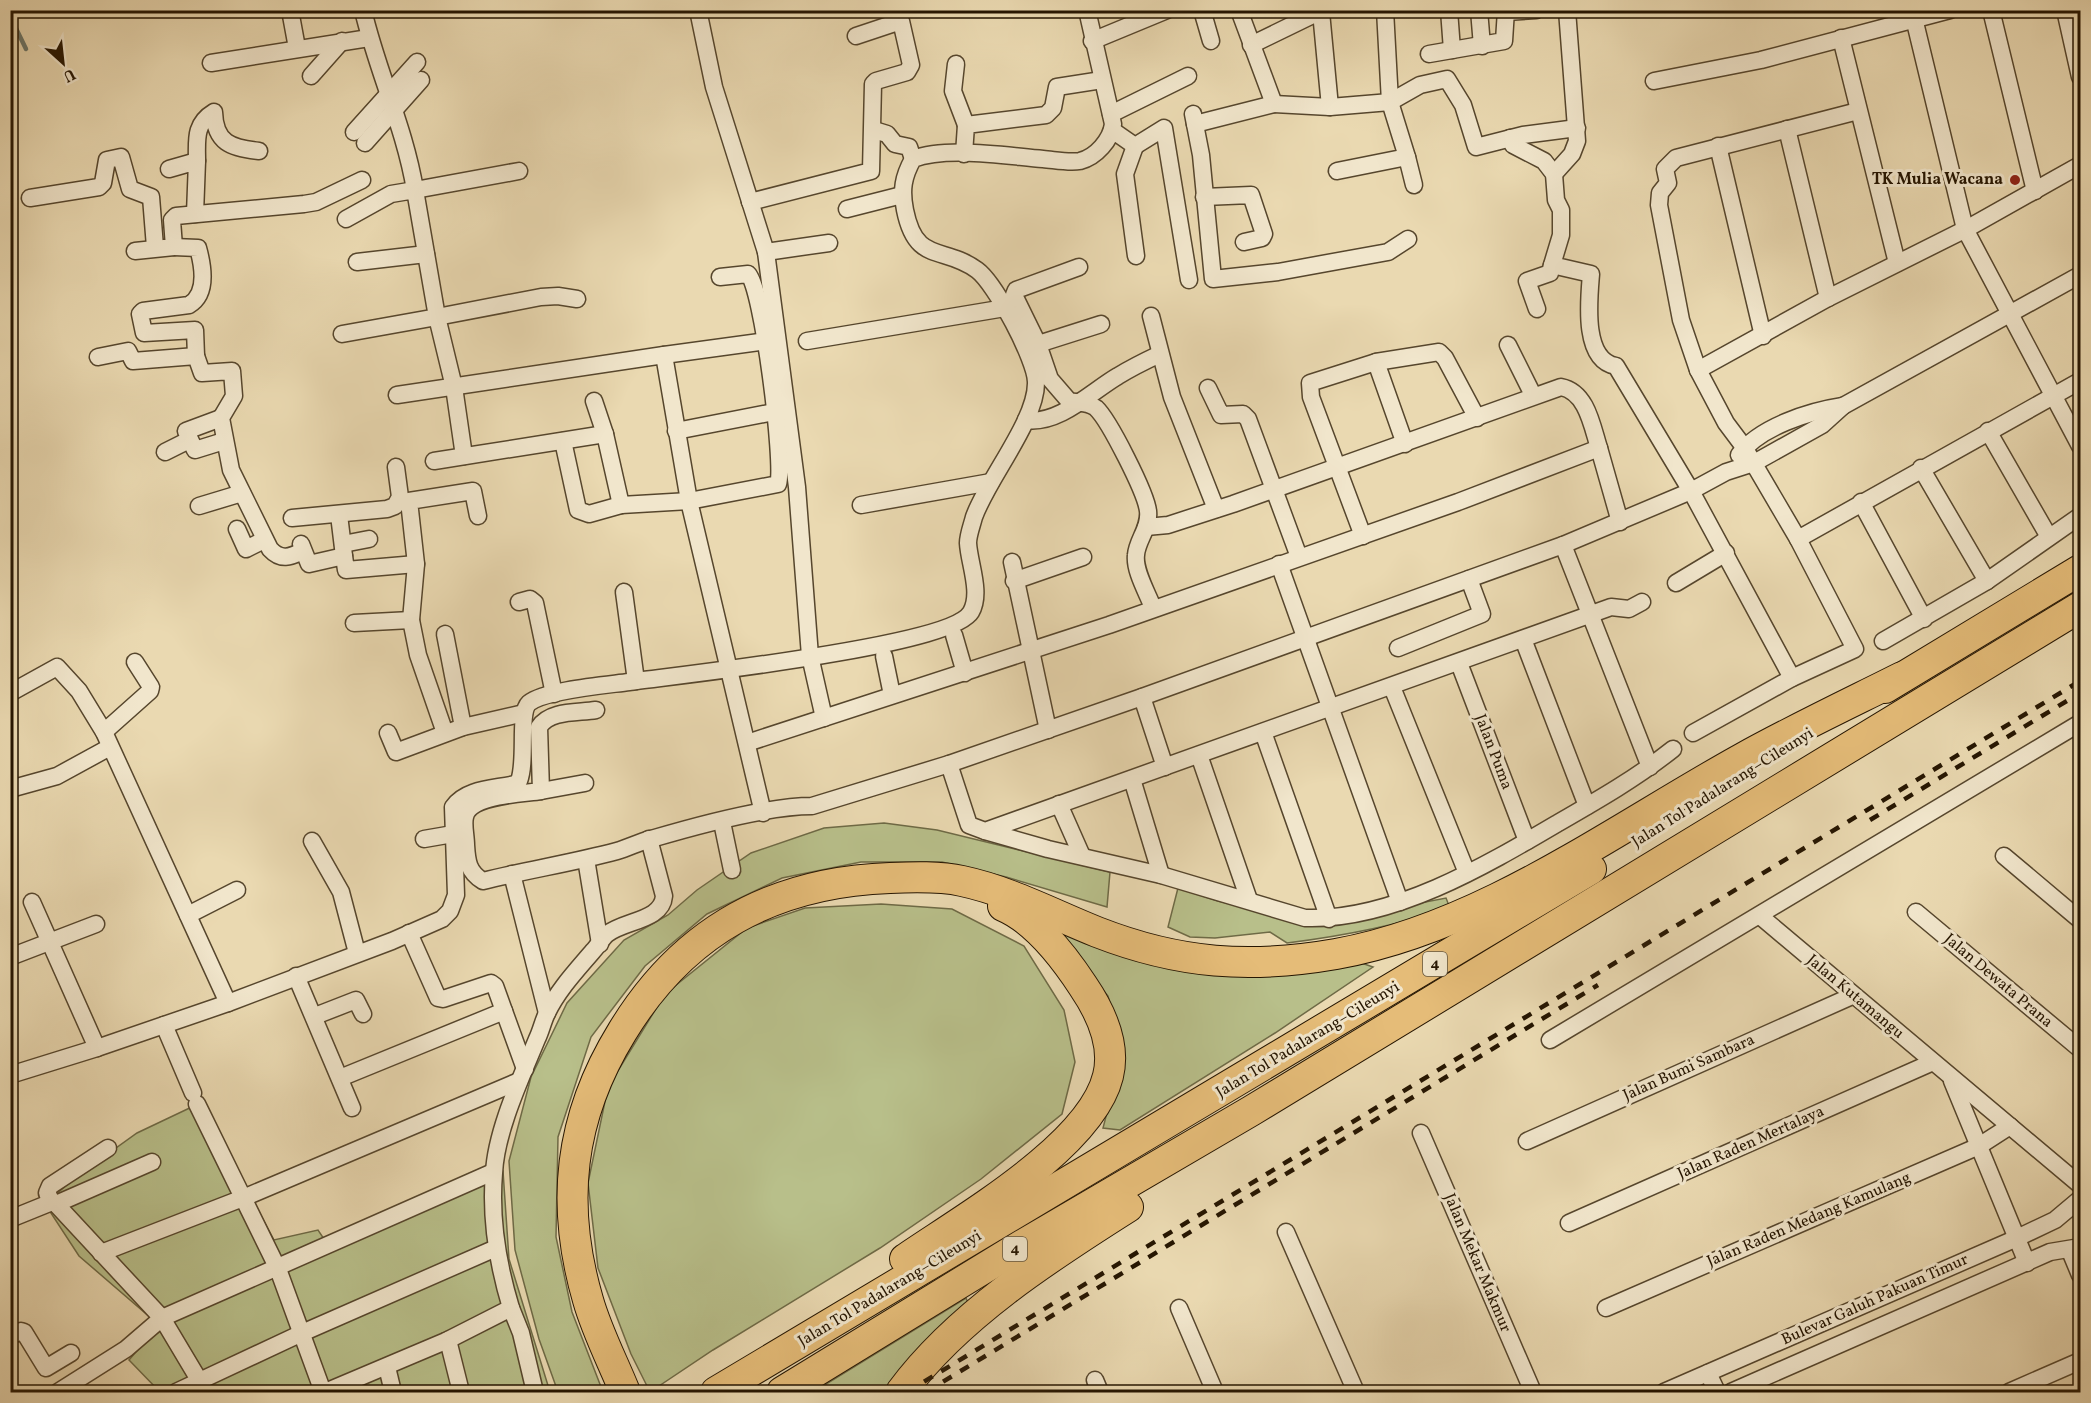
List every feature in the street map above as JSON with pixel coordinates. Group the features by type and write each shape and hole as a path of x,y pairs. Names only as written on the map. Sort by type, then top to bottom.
{"highway":[{"name":"Jalan Tol Padalarang–Cileunyi","path":"716,1392 1490,932 1902,677 2080,570"},
{"name":"Jalan Tol Padalarang–Cileunyi","path":"782,1392 1022,1245 1251,1111 2080,607"},
{"path":"625,1392 589,1304 574,1245 570,1200 576,1145 585,1106 604,1060 631,1017 664,975 706,936 751,909 789,893 841,881 924,878 959,880 1008,894 1100,933 1162,953 1253,964 1340,953 1387,942 1493,899 1555,868 1743,758 1902,677"},
{"path":"785,1350 871,1283 1025,1175 1062,1144 1084,1122 1108,1076 1109,1046 1093,1001 1076,975 1034,927 1006,908 924,878"},
{"path":"901,1392 935,1353 974,1316 1071,1243 1137,1201 1251,1111"}],"street":[{"path":"290,10 297,48"},
{"path":"363,10 369,38 411,160 437,317 454,387 464,456"},
{"path":"698,10 714,87 766,252 797,487 810,656 824,718"},
{"path":"1087,10 1112,122 1135,146"},
{"path":"1092,40 1167,10"},
{"path":"1202,10 1211,41"},
{"path":"1239,10 1274,104"},
{"path":"1385,10 1390,102 1414,185"},
{"path":"1449,10 1452,50"},
{"path":"1479,10 1482,46"},
{"path":"1429,54 1504,41 1506,11 1536,10"},
{"path":"1554,174 1572,154 1577,141 1567,10"},
{"path":"1654,81 1761,60 1914,15 1950,10"},
{"path":"1991,10 2035,191"},
{"path":"2065,10 2080,76"},
{"path":"1251,45 1322,11 1330,107"},
{"path":"1914,15 1965,229 2080,446"},
{"path":"750,202 868,173 872,168 873,84 876,81 907,72 911,65 901,21 856,36"},
{"path":"211,63 369,38"},
{"path":"1840,38 1897,263"},
{"path":"311,76 342,41"},
{"path":"417,62 389,92 359,138 395,112 422,80"},
{"path":"956,64 953,91 966,125 964,154"},
{"path":"10,1075 228,1003 435,923 450,911 456,895 453,834 447,808 482,790 515,784 519,781 525,750 522,732 524,712 528,704 554,694 731,669 916,637 951,627 969,615 975,598 968,540 974,516 1026,420 1035,396 1034,364 1005,308 978,270 936,253 909,233 902,195 903,180 913,159 923,155 964,154 1079,161 1097,152 1112,122 1188,76"},
{"path":"966,125 1046,115 1053,108 1056,87 1102,80"},
{"path":"1408,239 1388,252 1278,272 1213,279 1201,155 1195,123 1274,104 1330,107 1390,102 1422,84 1450,80 1463,105 1476,147 1510,138 1577,129"},
{"path":"1693,733 1792,678 1856,649 1798,538 1744,447 1726,423 1698,370 1681,320 1659,195 1668,183 1665,169 1676,158 1858,111"},
{"path":"195,214 198,129 204,118 214,112 215,127 220,137 232,145 259,151"},
{"path":"1136,256 1126,200 1125,174 1135,146 1164,128 1189,280"},
{"path":"1787,129 1828,298"},
{"path":"873,130 887,134 895,144 909,147 913,159"},
{"path":"1510,138 1513,145 1544,161 1554,174 1556,200 1561,210 1561,235 1550,273 1527,281 1537,309"},
{"path":"1718,146 1763,336"},
{"path":"30,198 99,188 103,183 107,160 121,157 130,189 151,196 154,247"},
{"path":"1337,171 1407,157"},
{"path":"169,169 197,161"},
{"path":"1698,370 1828,298 1965,229 2080,165"},
{"path":"346,219 391,195 519,171"},
{"path":"174,247 172,219 195,214 316,202 362,180"},
{"path":"847,208 902,195"},
{"path":"1204,197 1251,195 1264,234 1262,238 1244,242"},
{"path":"766,252 829,243"},
{"path":"135,251 154,247 198,248 203,284 192,304 143,311 140,314 141,330 144,333 195,330 196,356 200,372 229,370 234,374 234,396 221,418 224,441 231,470 264,540 279,557 292,556 302,547 309,564 369,539"},
{"path":"357,262 426,254"},
{"path":"1552,265 1591,274 1590,338 1604,361 1616,366 1691,491 1792,678"},
{"path":"1079,267 1014,291 1038,344 1050,379 1066,399 1093,406 1110,427 1148,509 1146,527 1138,545 1136,561 1153,608"},
{"path":"563,441 578,510 590,514 621,505 690,501 778,484 774,412 766,341 752,276 748,274 720,277"},
{"path":"585,783 482,800 472,804 465,815 467,865 476,877 483,881 620,851 650,839 722,822 796,806 812,806 949,764 1142,698 1563,545 1691,491 1726,472 1754,463 1822,425 1843,406 2080,275"},
{"path":"342,334 541,297 558,296 577,300"},
{"path":"807,341 1005,308"},
{"path":"1150,316 1172,397 1216,509"},
{"path":"1038,344 1101,324"},
{"path":"398,394 766,341"},
{"path":"1509,345 1533,395"},
{"path":"98,357 128,351 133,361 196,356"},
{"path":"1363,536 1311,397 1310,382 1376,362 1433,352 1442,354 1477,418"},
{"path":"1026,420 1047,418 1160,354"},
{"path":"664,355 690,501 763,813"},
{"path":"1376,362 1406,444"},
{"path":"1798,538 2080,381"},
{"path":"1146,527 1168,525 1337,469 1533,395 1561,387 1577,393 1627,519"},
{"path":"1208,388 1221,415 1246,416 1299,557"},
{"path":"594,401 605,434 621,505"},
{"path":"1726,472 1744,447 1770,430 1812,410 1843,406"},
{"path":"676,431 774,412"},
{"path":"221,418 187,430 189,441 195,450 224,441"},
{"path":"1988,431 2049,537"},
{"path":"434,461 605,434"},
{"path":"165,452 189,441"},
{"path":"747,743 1116,622 1363,536 1599,448"},
{"path":"292,518 339,515 395,506 400,497 396,467"},
{"path":"1921,468 1987,581"},
{"path":"861,505 991,482"},
{"path":"445,733 418,655 411,620 416,564 410,501 473,492 478,516"},
{"path":"199,506 242,493"},
{"path":"1861,502 1924,619"},
{"path":"339,515 346,570 416,564"},
{"path":"1883,641 1987,581 2080,516"},
{"path":"237,529 246,549 249,550 264,540"},
{"path":"1563,545 1650,767"},
{"path":"1676,583 1726,553"},
{"path":"1014,581 1083,557"},
{"path":"1012,562 1014,581 1048,730"},
{"path":"1279,564 1400,902"},
{"path":"1398,648 1482,614 1470,579"},
{"path":"624,592 636,681"},
{"path":"519,602 530,599 535,603 554,694"},
{"path":"985,831 1611,607 1629,609 1642,602"},
{"path":"354,623 411,620"},
{"path":"445,634 463,727"},
{"path":"954,635 965,673"},
{"path":"1523,639 1587,806"},
{"path":"884,656 892,695"},
{"path":"10,789 57,776 107,740 151,690 135,662"},
{"name":"Jalan Puma","path":"1459,663 1527,842"},
{"path":"10,693 57,667 79,691 107,740 228,1003"},
{"path":"1392,687 1467,873"},
{"path":"1142,698 1165,767"},
{"path":"541,791 539,727 544,719 596,710"},
{"path":"388,733 396,752 463,727 524,712"},
{"path":"1550,1040 2080,723"},
{"path":"1263,732 1329,919"},
{"path":"949,764 969,825 1161,875 1305,918 1329,919 1400,902 1467,873 1527,842 1587,806 1650,767 1673,748"},
{"path":"1199,754 1249,900"},
{"path":"1132,778 1161,875"},
{"path":"1059,804 1082,856"},
{"path":"722,822 732,870"},
{"path":"424,839 453,834"},
{"path":"535,1392 521,1333 511,1308 496,1248 494,1172 522,1075 547,1013 568,980 606,935 621,926 656,913 663,905 664,896 650,839"},
{"path":"312,841 340,892 350,917 357,953"},
{"path":"2004,856 2080,920"},
{"path":"586,859 600,944"},
{"path":"512,874 547,1013"},
{"path":"188,915 237,890"},
{"path":"32,902 97,1048"},
{"name":"Jalan Dewata Prana","path":"1916,912 2080,1049"},
{"name":"Jalan Kutamangu","path":"1760,915 1852,996 2080,1185"},
{"path":"10,957 96,924"},
{"path":"409,933 438,998 443,999 491,982 495,986 522,1075"},
{"path":"296,976 315,1016 352,1108"},
{"name":"Jalan Bumi Sambara","path":"1527,1141 1852,996"},
{"path":"315,1016 356,1000 363,1014"},
{"path":"340,1078 504,1011"},
{"path":"164,1025 195,1099 278,1269 324,1392 448,1340 511,1308"},
{"name":"Jalan Raden Mertalaya","path":"1569,1223 1933,1062"},
{"path":"101,1253 243,1198 522,1075"},
{"name":"Jalan Kutamangu","path":"1950,1077 2027,1263"},
{"name":"Jalan Raden Medang Kamulang","path":"1606,1308 1979,1146 2010,1126"},
{"name":"Jalan Mekar Makmur","path":"1420,1133 1533,1392"},
{"path":"108,1148 50,1186 47,1192 54,1203 162,1318 199,1380"},
{"path":"10,1219 152,1162"},
{"path":"58,1392 126,1349 162,1318 278,1269 494,1172"},
{"name":"Bulevar Galuh Pakuan Timur","path":"1664,1392 2017,1238 2055,1220 2080,1199"},
{"path":"1286,1232 1356,1392"},
{"path":"176,1392 302,1333 496,1248"},
{"path":"2075,1249 2080,1275"},
{"name":"Bulevar Galuh Pakuan Timur","path":"1731,1392 2050,1252 2075,1249"},
{"path":"1179,1308 1215,1392"},
{"path":"10,1336 24,1332 48,1368 71,1353"},
{"path":"448,1340 461,1392"},
{"path":"2009,1392 2080,1361"},
{"path":"387,1367 393,1392"},
{"path":"1708,1373 1717,1392"}],"green space":[{"path":"884,823 937,830 1110,872 1107,907 1006,877 942,862 861,862 782,878 707,914 645,966 591,1037 558,1137 556,1237 572,1312 603,1392 558,1392 539,1339 515,1250 509,1161 531,1077 567,1003 624,940 668,915 697,890 751,853 824,828"},
{"path":"1178,888 1218,901 1273,914 1384,910 1446,898 1450,908 1369,930 1287,943 1270,932 1215,938 1190,937 1168,927"},
{"path":"881,904 952,909 1024,946 1064,1010 1075,1062 1062,1114 981,1179 880,1248 713,1350 650,1392 631,1354 598,1268 588,1183 608,1087 665,994 747,928 805,908"},
{"path":"1056,932 1089,942 1350,959 1373,967 1275,1033 1120,1130 1103,1128 1123,1051 1108,996"},
{"path":"198,1104 218,1135 274,1240 318,1230 328,1245 503,1171 509,1259 550,1392 160,1392 129,1360 159,1325 79,1256 45,1204 77,1176 137,1133"},
{"path":"966,1298 968,1303 922,1346 884,1392 813,1392"}],"waterway":[{"path":"10,16 26,49"}],"railway":[{"path":"907,1392 2080,681"},
{"path":"1870,820 2080,693"},
{"path":"926,1392 1598,985"}],"place":[{"name":"TK Mulia Wacana","path":"2015,180"}]}
